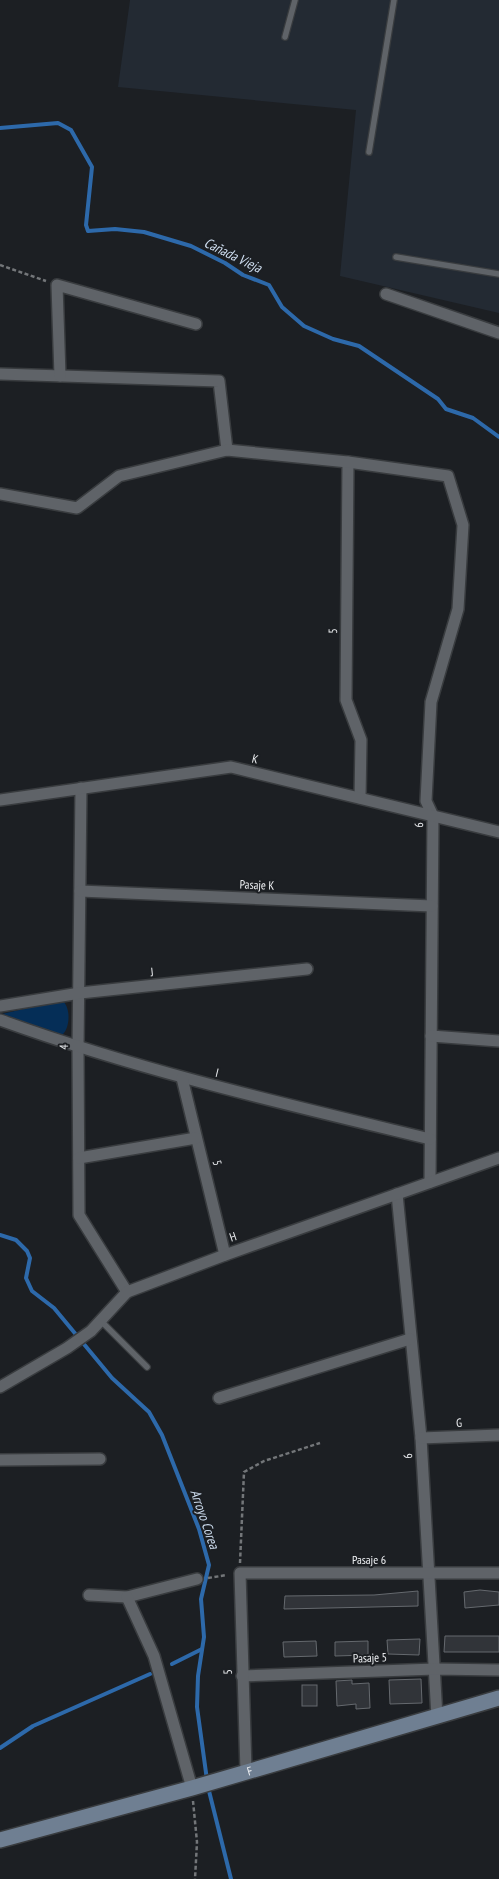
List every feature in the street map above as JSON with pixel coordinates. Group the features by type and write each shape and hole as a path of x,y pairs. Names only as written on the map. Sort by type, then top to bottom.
{"street":[{"path":"60,376 57,285 196,324"},
{"path":"386,294 499,333"},
{"path":"0,374 219,381 227,450"},
{"path":"0,494 77,508 119,476 227,450 348,462"},
{"name":"6","path":"348,462 448,476 463,525 458,609 431,702 426,801 433,816 430,1182"},
{"name":"5","path":"348,462 346,700 361,740 360,798"},
{"name":"K","path":"0,800 231,767 499,832"},
{"name":"4","path":"81,788 78,1048 79,1215 128,1292"},
{"name":"Pasaje K","path":"80,891 432,906"},
{"name":"J","path":"0,1006 80,993 307,969"},
{"name":"I","path":"0,1020 78,1048 182,1078 430,1139"},
{"path":"431,1036 499,1041"},
{"name":"5","path":"182,1078 225,1255"},
{"path":"79,1158 196,1138"},
{"name":"H","path":"0,1387 67,1348 91,1331 128,1292 225,1255 499,1158"},
{"name":"6","path":"397,1194 421,1438 437,1717"},
{"path":"219,1398 410,1339"},
{"name":"G","path":"421,1438 499,1435"},
{"path":"0,1460 100,1459"},
{"name":"5","path":"240,1573 246,1770"},
{"name":"Pasaje 6","path":"240,1573 499,1573"},
{"path":"89,1595 127,1596 197,1580"},
{"path":"127,1596 154,1656 192,1788"},
{"name":"Pasaje 5","path":"242,1676 435,1669 499,1670"},
{"name":"F","path":"0,1840 192,1788 246,1770 499,1698"}],"lane":[{"path":"284,37 295,0"},
{"path":"369,152 394,0"},
{"path":"396,257 499,274"},
{"path":"100,1320 147,1367"}],"path":[{"path":"0,265 57,285"},
{"path":"197,1580 240,1573 244,1472 264,1461 320,1443"},
{"path":"192,1788 196,1842 194,1879"}],"shaded area":[{"path":"130,0 499,0 499,313 340,276 356,110 118,87"},
{"path":"63,1001 66,1004 68,1013 67,1028 62,1035 2,1014"}],"building":[{"path":"480,1590 499,1592 499,1605 465,1608 464,1592"},
{"path":"418,1591 418,1606 284,1609 285,1596 374,1595"},
{"path":"445,1636 499,1636 499,1652 444,1652"},
{"path":"420,1639 419,1655 388,1654 387,1640"},
{"path":"316,1641 317,1656 284,1657 283,1642"},
{"path":"368,1641 368,1655 335,1656 335,1642"},
{"path":"421,1679 422,1703 390,1704 389,1680"},
{"path":"352,1680 352,1684 369,1683 370,1708 356,1709 356,1704 337,1706 336,1681"},
{"path":"302,1685 317,1685 317,1706 302,1706"}],"waterway":[{"name":"Cañada Vieja","path":"0,128 58,123 71,130 92,167 86,225 88,231 115,229 144,232 191,246 225,263 243,275 269,285 282,307 304,326 333,339 359,346 438,399 446,409 473,418 499,437"},
{"name":"Arroyo Corea","path":"0,1235 16,1240 27,1251 30,1258 26,1278 32,1291 54,1308 112,1378 149,1412 162,1435 199,1529 209,1565 201,1599 204,1637 198,1676 197,1707 207,1780"},
{"path":"172,1664 202,1649"},
{"path":"0,1748 33,1726 150,1674"},
{"name":"Arroyo Corea","path":"208,1787 231,1879"}]}
